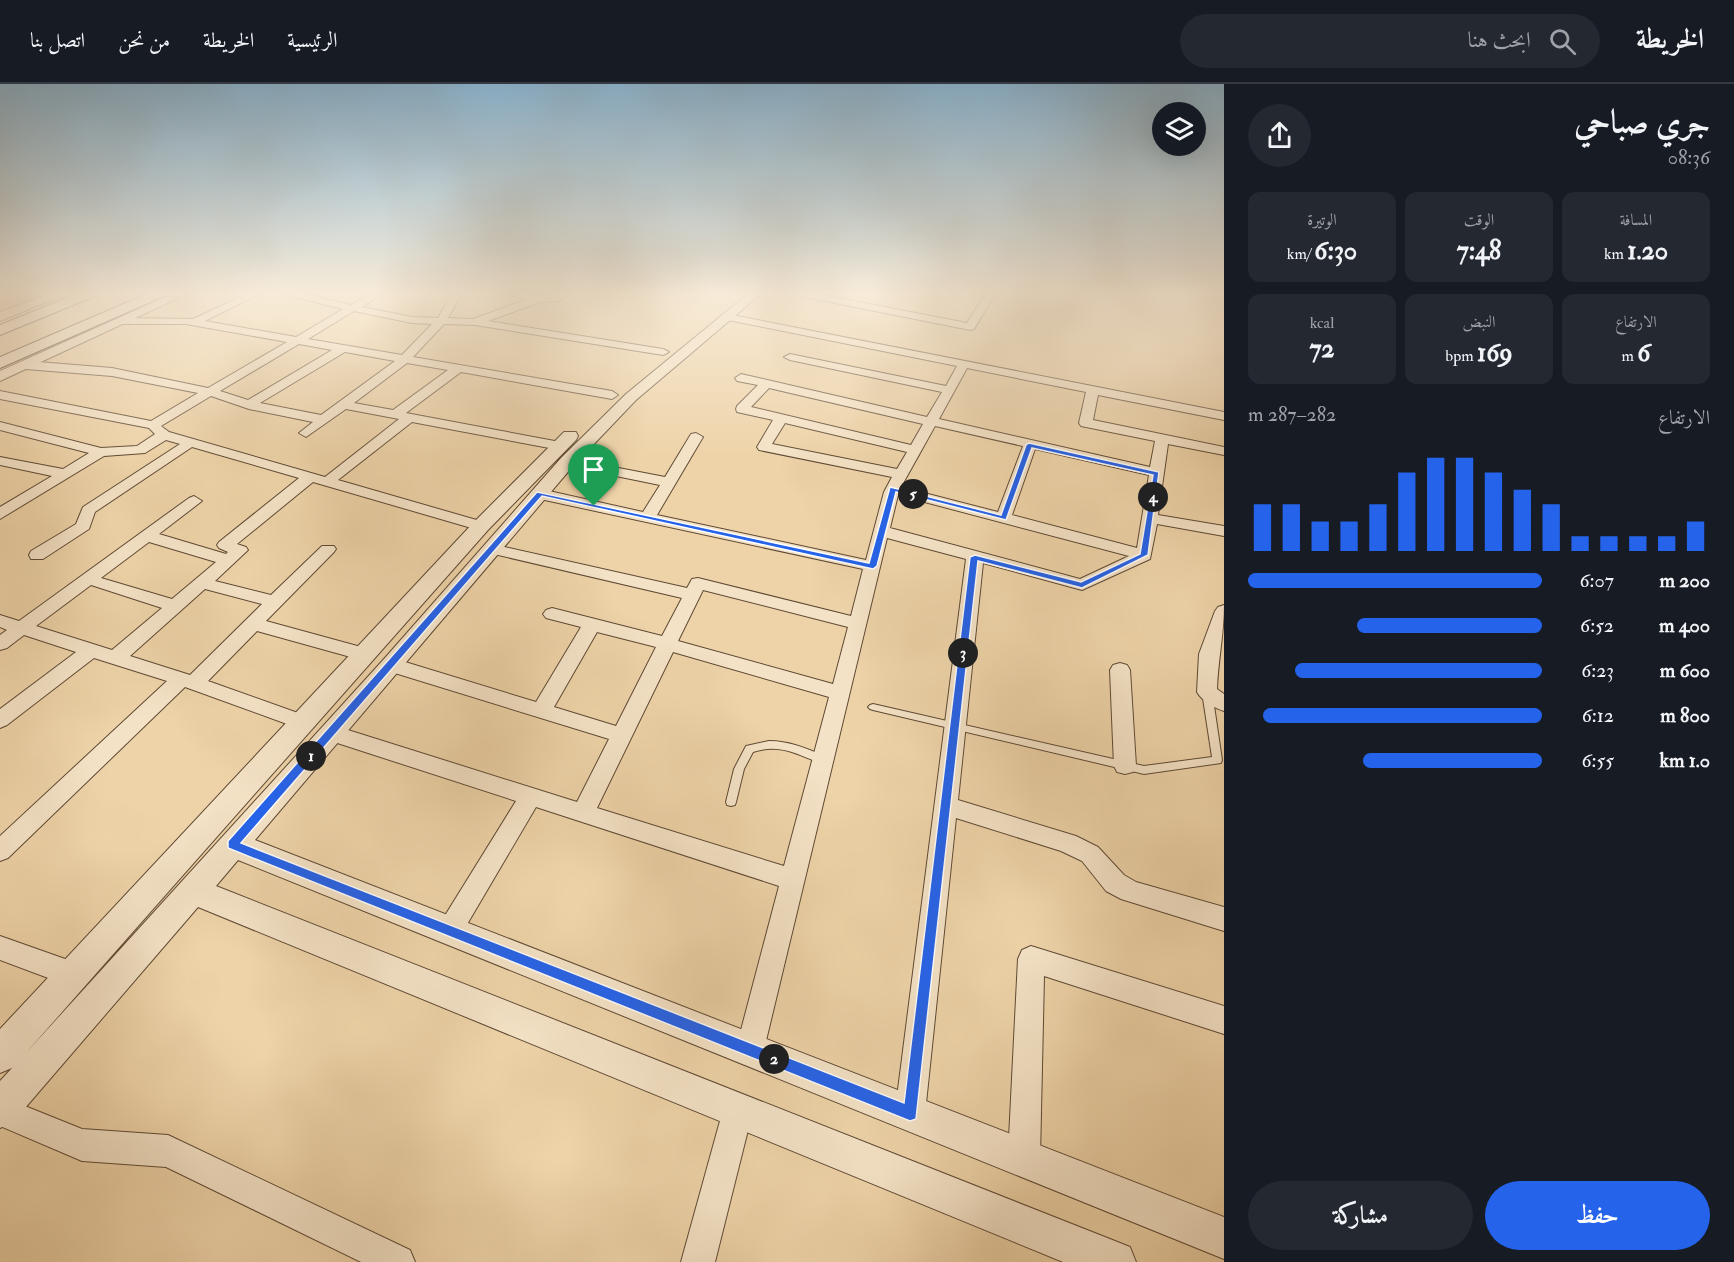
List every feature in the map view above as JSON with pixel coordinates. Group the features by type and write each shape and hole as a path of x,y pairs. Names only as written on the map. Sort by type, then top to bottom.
{"main road":[{"path":"0,363 34,348"}],"street":[{"path":"0,377 63,348"},
{"path":"0,426 101,452 140,450 159,430 210,392 283,348"},
{"path":"249,405 343,348 612,394"},
{"path":"306,433 405,359 415,348"},
{"path":"638,348 663,352"},
{"path":"398,1262 168,1151 82,1145 0,1110 540,494 563,454 612,394 668,348"},
{"path":"0,1055 481,526 690,348"},
{"path":"798,348 790,357 807,377 932,420 1157,474"},
{"path":"825,348 949,390"},
{"path":"741,378 766,384 807,377 843,354 964,364 1224,416"},
{"path":"750,1049 881,531 897,482 964,364"},
{"path":"26,365 112,372 210,392 249,405 324,420"},
{"path":"395,414 459,368"},
{"path":"766,384 742,409 781,418 897,482 1003,518 1144,555"},
{"path":"1093,390 1086,423 1224,451"},
{"path":"0,395 159,430 190,443 481,526"},
{"path":"344,405 410,417 669,482"},
{"path":"326,483 410,417"},
{"path":"781,418 764,447 835,446 915,450"},
{"path":"648,518 696,437"},
{"path":"1144,555 1162,438"},
{"path":"37,555 83,526 88,510 190,443"},
{"path":"1003,518 1029,445"},
{"path":"0,513 101,452"},
{"path":"0,460 65,474"},
{"path":"115,658 240,550 225,545 309,478"},
{"path":"540,494 873,566"},
{"path":"0,644 194,501"},
{"path":"1150,518 1224,531"},
{"path":"881,531 1082,585 1144,555"},
{"path":"147,536 229,560"},
{"path":"0,851 254,624 328,549"},
{"path":"491,549 692,595"},
{"path":"910,1113 975,557"},
{"path":"88,579 175,606"},
{"path":"202,582 276,602"},
{"path":"583,813 698,583 858,624"},
{"path":"1224,611 1219,643 1209,654 1207,692 1224,704"},
{"path":"552,614 840,693"},
{"path":"0,621 188,681 304,723"},
{"path":"254,624 365,656"},
{"path":"541,711 592,624"},
{"path":"0,720 91,650"},
{"path":"392,665 621,735"},
{"path":"1120,670 1125,766"},
{"path":"332,733 793,880"},
{"path":"450,930 530,796"},
{"path":"946,806 1068,843 1090,854 1115,883 1130,891 1224,919"},
{"path":"232,844 1224,1238"},
{"path":"192,891 1114,1262"},
{"path":"0,948 75,975"},
{"path":"1024,1158 1031,959 1224,1020"},
{"path":"698,1262 738,1110"}],"lane":[{"path":"873,707 1144,770 1217,760 1207,692"},
{"path":"731,802 739,769 749,749 778,743 802,750 823,760"}],"route":[{"path":"1029,445 1157,474 1144,555 1082,585 975,557 910,1113 232,844 392,665 540,494 594,506 873,566 893,489 1003,518 1029,445"}]}
